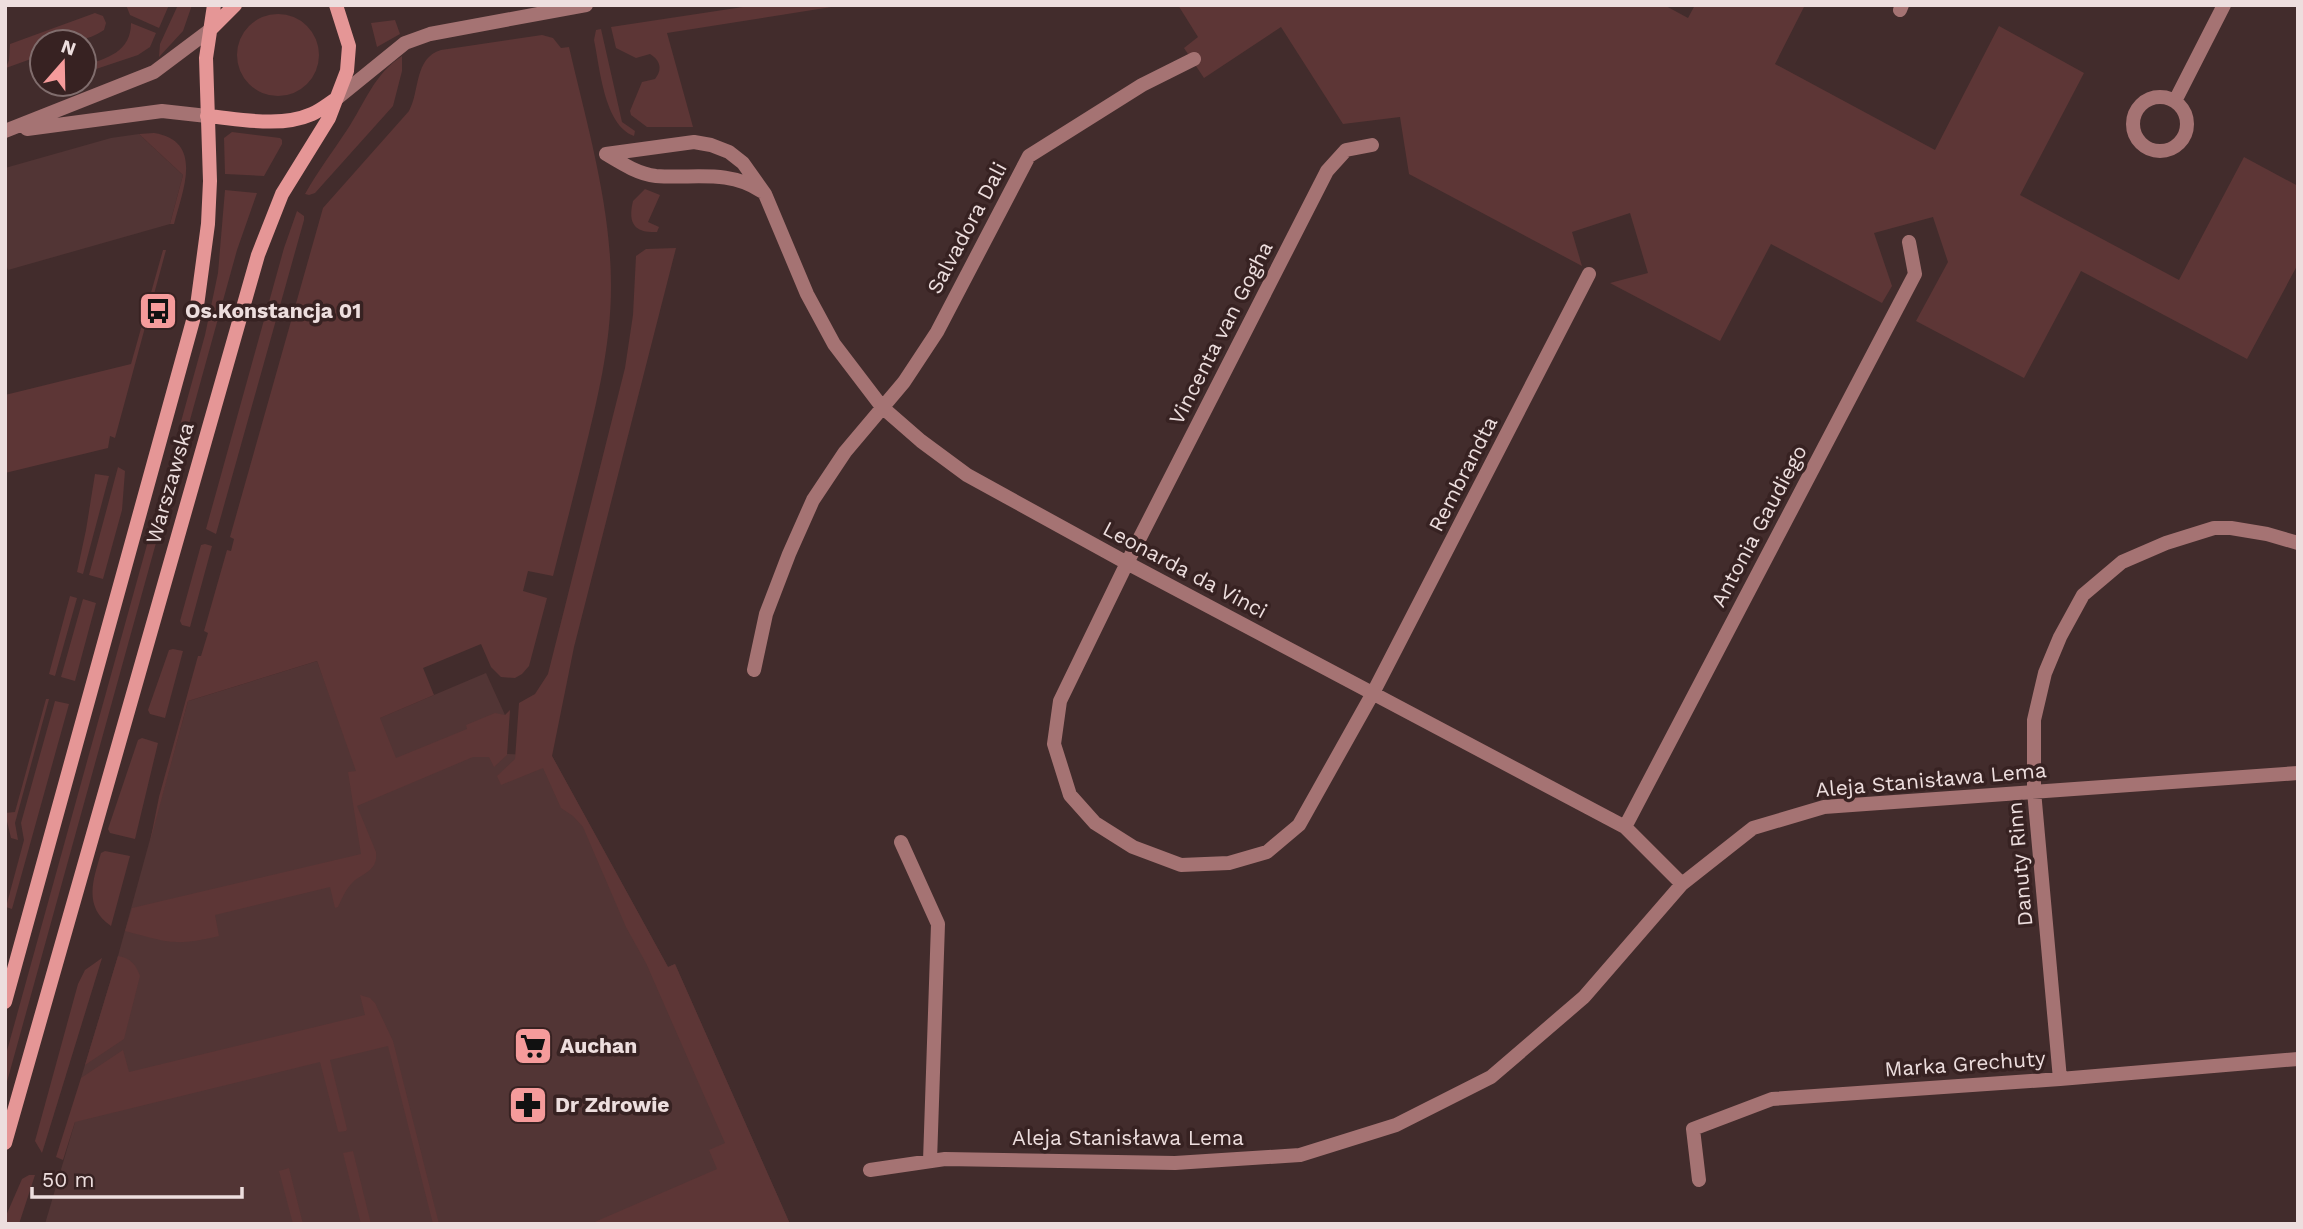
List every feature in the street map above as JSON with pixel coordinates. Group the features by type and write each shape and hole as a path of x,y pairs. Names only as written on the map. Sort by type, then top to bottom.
{"main road":[{"path":"210,30 214,5"},
{"path":"210,30 235,5"},
{"path":"207,116 292,120 314,113 336,99 350,57 336,5"},
{"name":"Warszawska","path":"5,1002 197,306 208,224 210,181 206,58 210,30"},
{"name":"Warszawska","path":"5,1143 258,255 282,194 328,118 336,99"}],"street":[{"path":"2175,101 2224,5"},
{"name":"Warszawska","path":"336,99 405,43 430,34 576,6"},
{"path":"5,132 154,72 210,30"},
{"name":"Salvadora Dali","path":"754,670 766,614 813,500 845,452 904,382 937,332 1029,156 1142,85 1194,59"},
{"path":"5,132 162,111 207,116"},
{"name":"Leonarda da Vinci","path":"765,194 734,178 653,176 635,170 606,154 694,142 729,152 743,163 765,194 807,294 834,344 882,407 921,442 967,475 1127,563 1625,827 1682,884"},
{"name":"Vincenta van Gogha","path":"1372,145 1346,150 1327,171 1127,563 1060,701 1054,744 1070,794 1096,823 1133,847 1181,865 1229,863 1266,852 1299,825 1374,693"},
{"name":"Antonia Gaudiego","path":"1625,827 1915,274 1909,242"},
{"name":"Rembrandta","path":"1374,693 1589,274"},
{"name":"Danuty Rinn","path":"2060,1079 2034,791 2034,720 2045,673 2060,636 2083,595 2122,562 2166,543 2214,528 2231,528 2298,543"},
{"name":"Aleja Stanisława Lema","path":"870,1170 945,1159 1175,1163 1300,1155 1396,1125 1491,1077 1584,997 1682,884 1753,828 1824,807 2298,773"},
{"path":"901,842 938,924 930,1161"},
{"name":"Marka Grechuty","path":"1699,1180 1693,1129 1772,1099 2298,1059"}],"shaded area":[{"path":"126,5 169,5 159,28 130,15"},
{"path":"178,5 192,5 183,31 159,57 160,44"},
{"path":"756,5 844,5 667,33 693,127 647,127 631,115 630,111 642,82 655,79 659,65 650,54 636,58 616,48 611,27"},
{"path":"1178,5 1664,5 1688,18 1695,5 1805,5 1775,64 1935,150 1999,26 2084,73 2020,195 2179,280 2244,157 2298,186 2298,264 2247,359 2081,271 2024,378 1916,321 1948,262 1933,217 1874,233 1892,286 1882,303 1771,244 1720,341 1610,283 1648,273 1630,213 1572,232 1582,266 1409,174 1400,117 1343,124 1281,27 1204,78 1184,48 1198,37"},
{"path":"95,13 103,16 106,23 104,30 98,33 98,28 54,28"},
{"path":"278,14 294,17 307,26 316,39 319,55 316,71 307,84 294,93 278,96 262,93 249,84 240,71 237,55 240,39 249,26 262,17"},
{"path":"395,20 400,34 377,47 371,23"},
{"path":"131,23 156,33 150,47 138,55 98,68 98,61 109,57 122,47 130,33"},
{"path":"601,29 622,122 635,131 634,136 624,130 616,120 605,94 594,40 596,30"},
{"path":"542,35 553,38 561,48 569,47 597,165 607,225 610,308 606,352 593,416 553,576 528,571 523,591 547,598 529,666 515,678 501,677 491,667 481,644 423,668 434,695 380,718 396,758 467,729 466,725 495,713 505,715 510,710 507,755 494,767 489,757 473,757 357,806 376,858 373,867 357,879 344,894 338,907 335,908 330,887 215,915 219,936 171,942 125,931 132,908 361,854 348,772 356,771 317,661 188,701 150,842 159,797 198,656 201,656 208,633 204,631 227,550 231,551 234,539 230,537 323,208 409,111 422,68 432,54 441,50"},
{"path":"28,37 28,60 6,68 9,60 10,44"},
{"path":"402,56 402,71 393,106 315,193 305,194 377,80"},
{"path":"232,132 282,140 264,176 225,174 224,138"},
{"path":"154,133 170,138 180,146 185,157 185,183 174,224 170,224 183,175 139,134"},
{"path":"139,134 183,175 170,224 8,270 5,261 5,168 111,138"},
{"path":"645,189 660,195 648,222 659,227 657,232 642,231 632,220 633,201"},
{"path":"225,190 257,193 237,250 5,1089 5,1058 205,335 218,273"},
{"path":"297,211 304,216 304,220 216,534 206,529 284,248"},
{"path":"676,248 574,647 552,756 668,967 675,964 790,1224 590,1224 717,1169 709,1150 725,1143 583,827 561,808 543,768 501,785 497,776 515,759 519,703 535,694 548,674 625,368 633,315 636,256 646,249"},
{"path":"163,250 166,250 115,438 110,436 108,448 5,473 5,395 131,364"},
{"path":"118,467 125,471 122,510 103,579 89,575"},
{"path":"95,474 109,476 83,574 77,572"},
{"path":"201,545 212,546 190,627 182,625 180,621"},
{"path":"70,596 77,598 55,676 49,674"},
{"path":"83,599 96,603 75,681 61,677"},
{"path":"169,650 183,651 165,718 150,714 148,710"},
{"path":"317,661 344,733 486,673 505,715 486,753 552,756 668,967 675,964 790,1224 45,1224 75,1122 81,1078 118,956 188,701"},
{"path":"46,699 49,699 15,823 18,840 11,838 5,813 15,812"},
{"path":"55,701 69,704 12,909 6,907 24,840 21,823"},
{"path":"142,738 158,743 135,839 110,833 108,829 138,740"},
{"path":"105,851 130,856 111,926 96,910 92,892 101,853"},
{"path":"118,956 132,963 140,976 124,1039 85,1065"},
{"path":"102,958 42,1153 35,1141 78,984 85,970"},
{"path":"360,995 375,1003 393,1041 439,1224 433,1224 388,1046 330,1060 346,1131 338,1131 320,1062 75,1122 63,1160 56,1157 81,1078 123,1050 129,1072 365,1015"},
{"path":"353,1151 371,1224 361,1224 343,1153"},
{"path":"289,1168 303,1224 293,1224 279,1171"},
{"path":"35,1175 19,1224 5,1224 5,1218 22,1179"}],"place":[{"name":"Os.Konstancja 01","path":"158,311"},
{"name":"Auchan","path":"533,1046"},
{"name":"Dr Zdrowie","path":"528,1105"}]}
